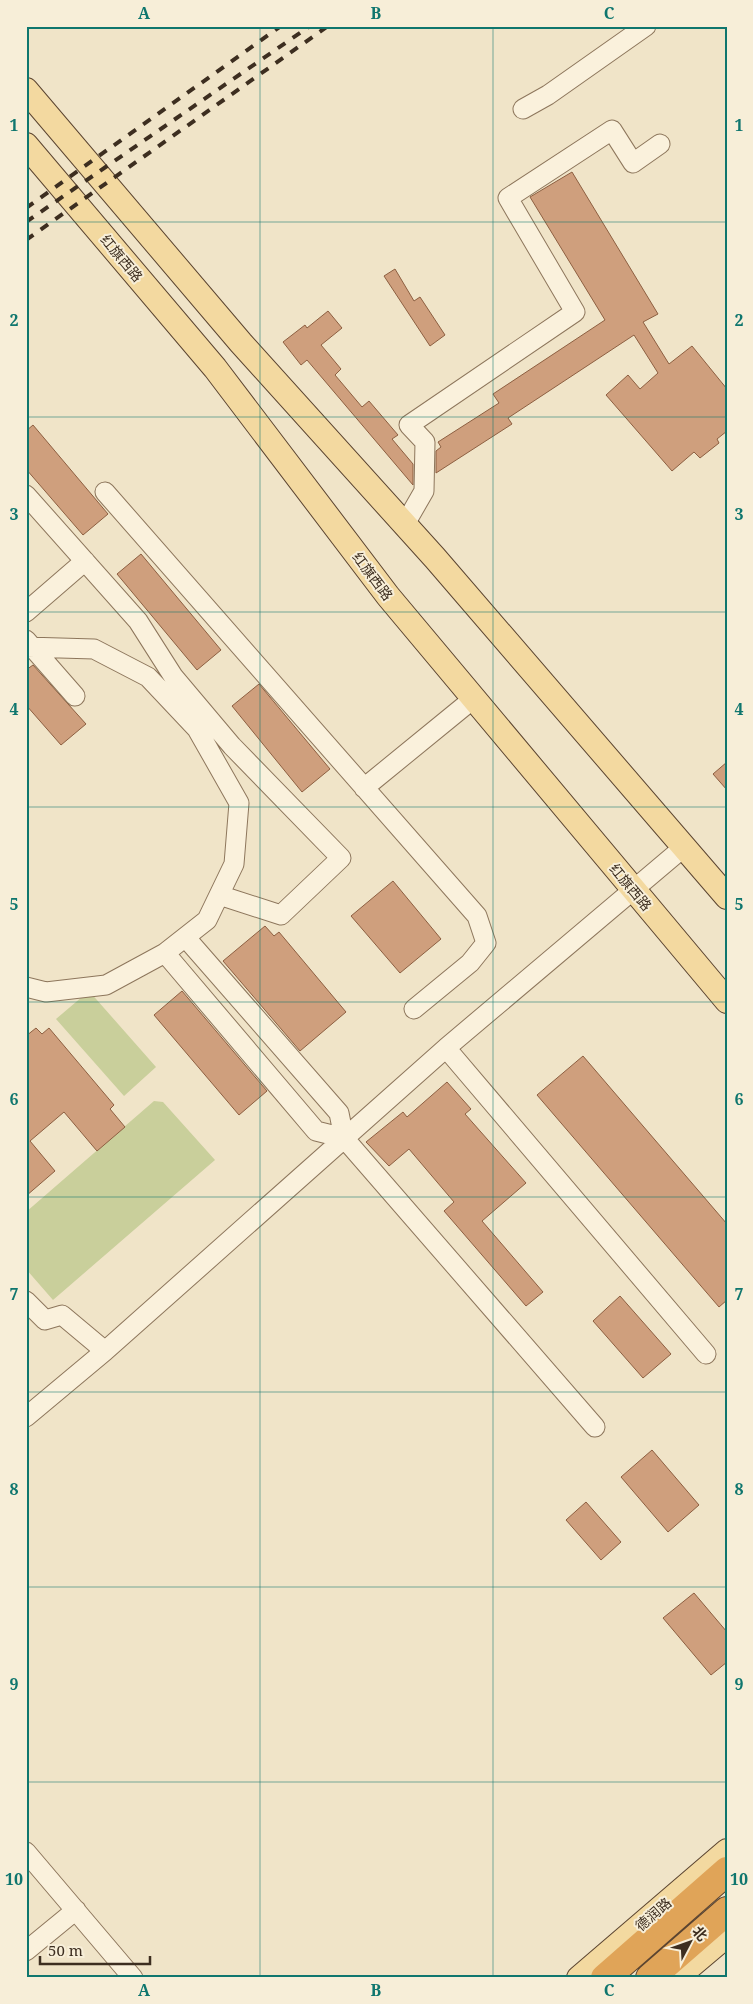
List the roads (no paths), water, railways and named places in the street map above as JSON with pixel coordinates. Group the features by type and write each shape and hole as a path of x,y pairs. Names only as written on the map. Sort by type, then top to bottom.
{"highway":[{"path":"605,1978 727,1871"},
{"path":"650,1978 727,1911"}],"main road":[{"path":"26,90 241,343 405,524 727,897"},
{"name":"红旗西路","path":"26,145 215,368 388,596 727,1001"},
{"name":"德润路","path":"579,1978 727,1850"},
{"path":"676,1978 727,1935"}],"street":[{"path":"523,109 548,95 646,26"},
{"path":"405,524 424,491 424,442 409,425 575,312 508,198 612,130 633,163 660,144"},
{"path":"104,492 476,916 486,943 470,963 414,1009"},
{"path":"26,495 138,620 203,723 239,803 234,864 207,920 165,953 106,985 46,992 26,987"},
{"path":"26,612 85,561"},
{"path":"28,644 94,648 148,677 232,746 341,858 281,915 219,895"},
{"path":"28,644 75,696"},
{"path":"364,788 473,699"},
{"path":"26,1417 105,1350 446,1048 684,848"},
{"path":"186,938 339,1113 344,1138 595,1427"},
{"path":"165,953 316,1132 344,1138"},
{"path":"446,1048 706,1354"},
{"path":"26,1301 45,1320 62,1316 105,1350"},
{"path":"26,1852 133,1978"},
{"path":"26,1951 76,1910"}],"railway":[{"path":"26,208 281,26"},
{"path":"26,222 310,26"},
{"path":"26,240 328,26"}]}
